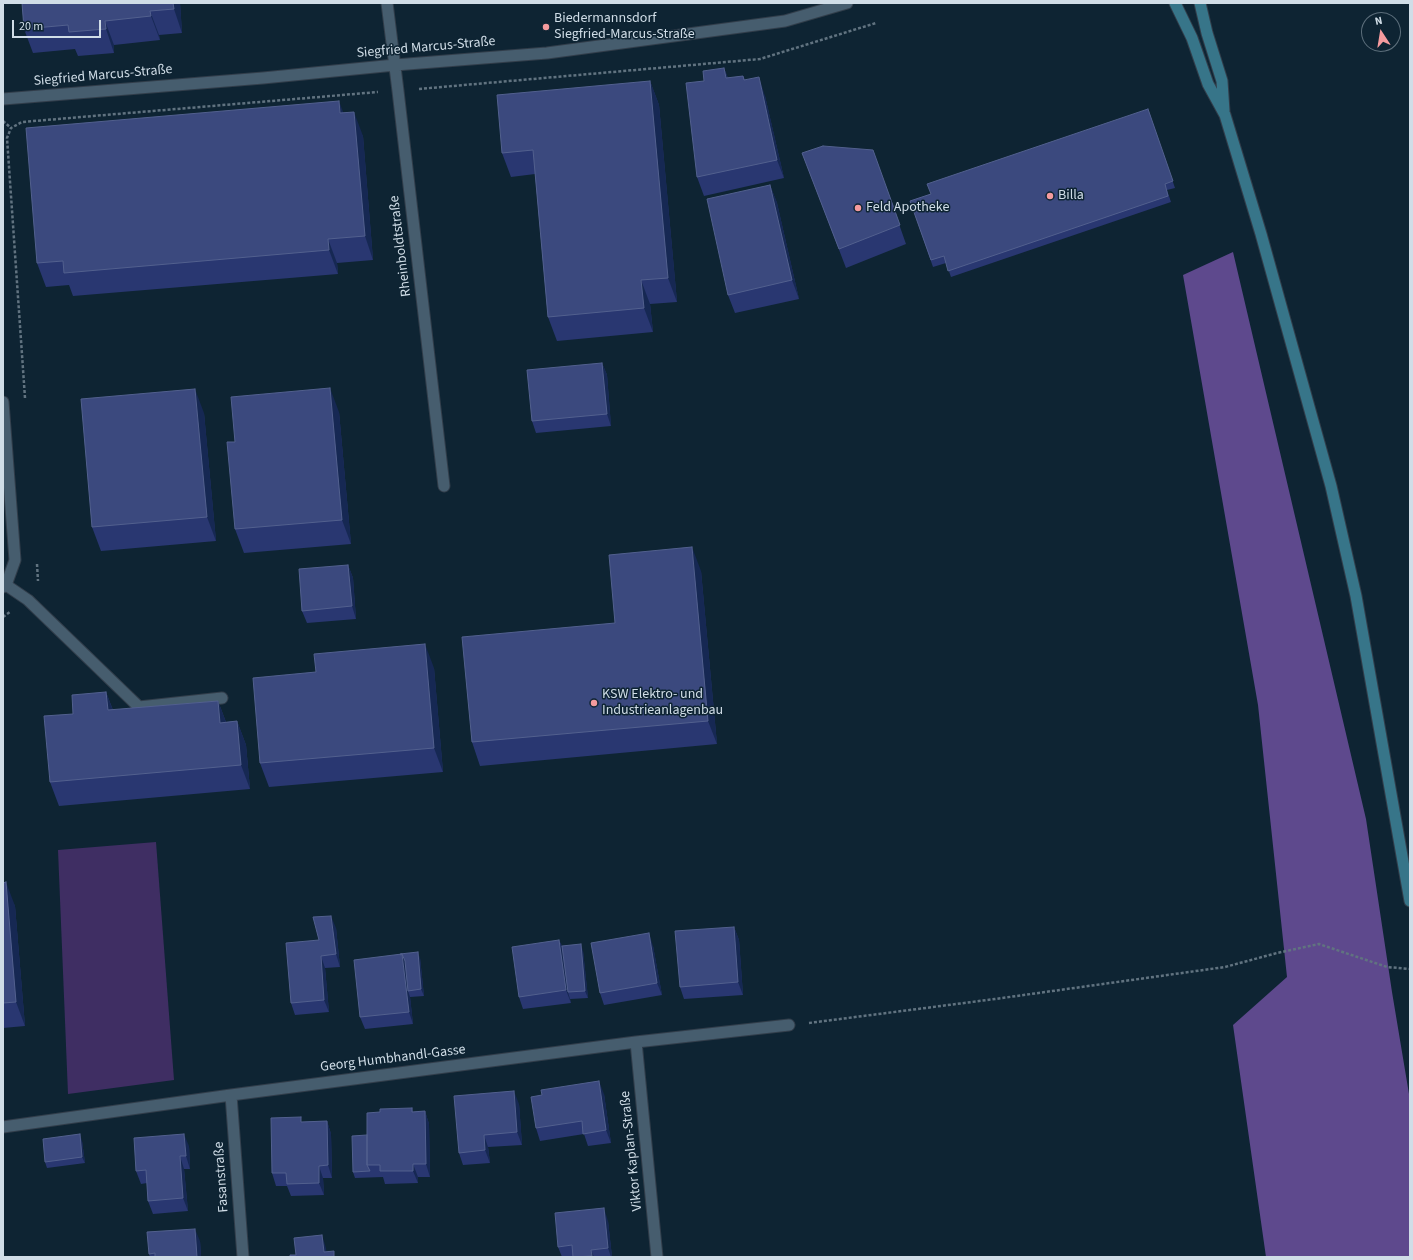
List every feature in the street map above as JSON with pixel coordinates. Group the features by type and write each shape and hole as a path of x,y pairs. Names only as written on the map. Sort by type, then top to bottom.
{"main road":[{"path":"1174,3 1192,38 1208,84 1225,115"},
{"path":"1200,3 1207,33 1222,81 1225,115 1261,234 1331,486 1356,596 1410,902"}],"street":[{"name":"Rheinboldtstraße","path":"387,3 444,486"},
{"name":"Siegfried Marcus-Straße","path":"3,99 547,53 785,21 847,3"},
{"path":"3,402 15,560 5,586 28,600 139,707 222,698"},
{"name":"Georg Humbhandl-Gasse","path":"3,1127 231,1095 636,1042 788,1025"},
{"name":"Viktor Kaplan-Straße","path":"636,1042 658,1257"},
{"name":"Fasanstraße","path":"231,1095 243,1257"}],"path":[{"path":"25,399 7,138 11,128 22,122 760,59 876,23"},
{"path":"3,121 11,128"},
{"path":"3,617 28,600 38,581 36,557"},
{"path":"788,1025 1002,998 1225,967 1277,953 1319,944 1387,967 1410,969"}],"shaded area":[{"path":"1233,252 1366,819 1410,1100 1410,1257 1266,1257 1233,1025 1287,977 1258,705 1183,275"},
{"path":"156,842 174,1080 68,1094 58,850"}],"building":[{"path":"22,3 173,3 174,9 150,11 151,16 105,21 106,29 69,32 68,25 24,29"},
{"path":"724,68 726,78 743,76 744,80 759,77 777,160 697,177 686,83 704,81 703,71"},
{"path":"650,81 668,278 641,280 644,308 548,317 533,150 502,153 497,95"},
{"path":"339,101 340,113 354,112 365,236 328,239 329,250 64,273 63,261 37,263 26,128"},
{"name":"Billa","path":"1148,109 1173,181 1165,184 1168,196 948,271 944,256 931,260 910,201 931,194 927,184"},
{"name":"Feld Apotheke","path":"823,146 873,150 900,225 839,249 802,153"},
{"path":"770,185 792,280 728,295 707,199"},
{"path":"602,363 607,414 532,421 527,370"},
{"path":"330,388 342,520 235,529 227,442 235,442 231,397"},
{"path":"195,389 207,517 92,527 81,399"},
{"name":"KSW Elektro- und Industrieanlagenbau","path":"692,547 708,721 472,742 462,637 615,623 609,555"},
{"path":"348,565 352,606 302,611 299,569"},
{"path":"425,644 434,748 260,763 253,678 316,672 314,654"},
{"path":"106,692 108,710 218,701 220,723 237,721 241,765 50,782 44,716 73,714 72,695"},
{"path":"6,882 16,1002 3,1003 3,883"},
{"path":"331,916 336,954 321,956 324,1000 291,1003 286,943 319,940 313,917"},
{"path":"734,927 738,982 680,987 675,931"},
{"path":"649,933 657,983 600,993 591,943"},
{"path":"559,940 566,990 519,997 512,947"},
{"path":"581,944 585,991 568,992 562,946"},
{"path":"418,952 421,989 408,991 405,961 402,954 400,954"},
{"path":"402,954 409,1012 360,1017 354,960"},
{"path":"599,1081 606,1130 583,1134 582,1121 536,1128 531,1097 542,1095 541,1090"},
{"path":"514,1091 517,1132 484,1135 485,1150 459,1153 454,1096"},
{"path":"412,1108 412,1112 425,1111 426,1164 413,1164 413,1171 380,1171 380,1165 367,1165 367,1113 380,1112 380,1109"},
{"path":"301,1117 301,1122 327,1121 328,1165 319,1166 319,1183 287,1184 286,1173 272,1173 271,1118"},
{"path":"80,1134 82,1157 45,1162 43,1139"},
{"path":"184,1134 186,1156 180,1156 183,1198 148,1201 146,1170 136,1171 134,1138"},
{"path":"367,1135 367,1165 370,1171 353,1172 352,1136"},
{"path":"604,1208 608,1248 591,1250 592,1256 573,1257 572,1245 558,1247 555,1213"},
{"path":"195,1229 197,1257 155,1257 155,1253 149,1254 147,1232"},
{"path":"322,1235 324,1252 334,1251 334,1257 290,1257 290,1255 296,1255 294,1238"}],"place":[{"name":"Biedermannsdorf Siegfried-Marcus-Straße","path":"546,27"},
{"name":"Billa","path":"1050,196"},
{"name":"Feld Apotheke","path":"858,208"},
{"name":"KSW Elektro- und Industrieanlagenbau","path":"594,703"}]}
